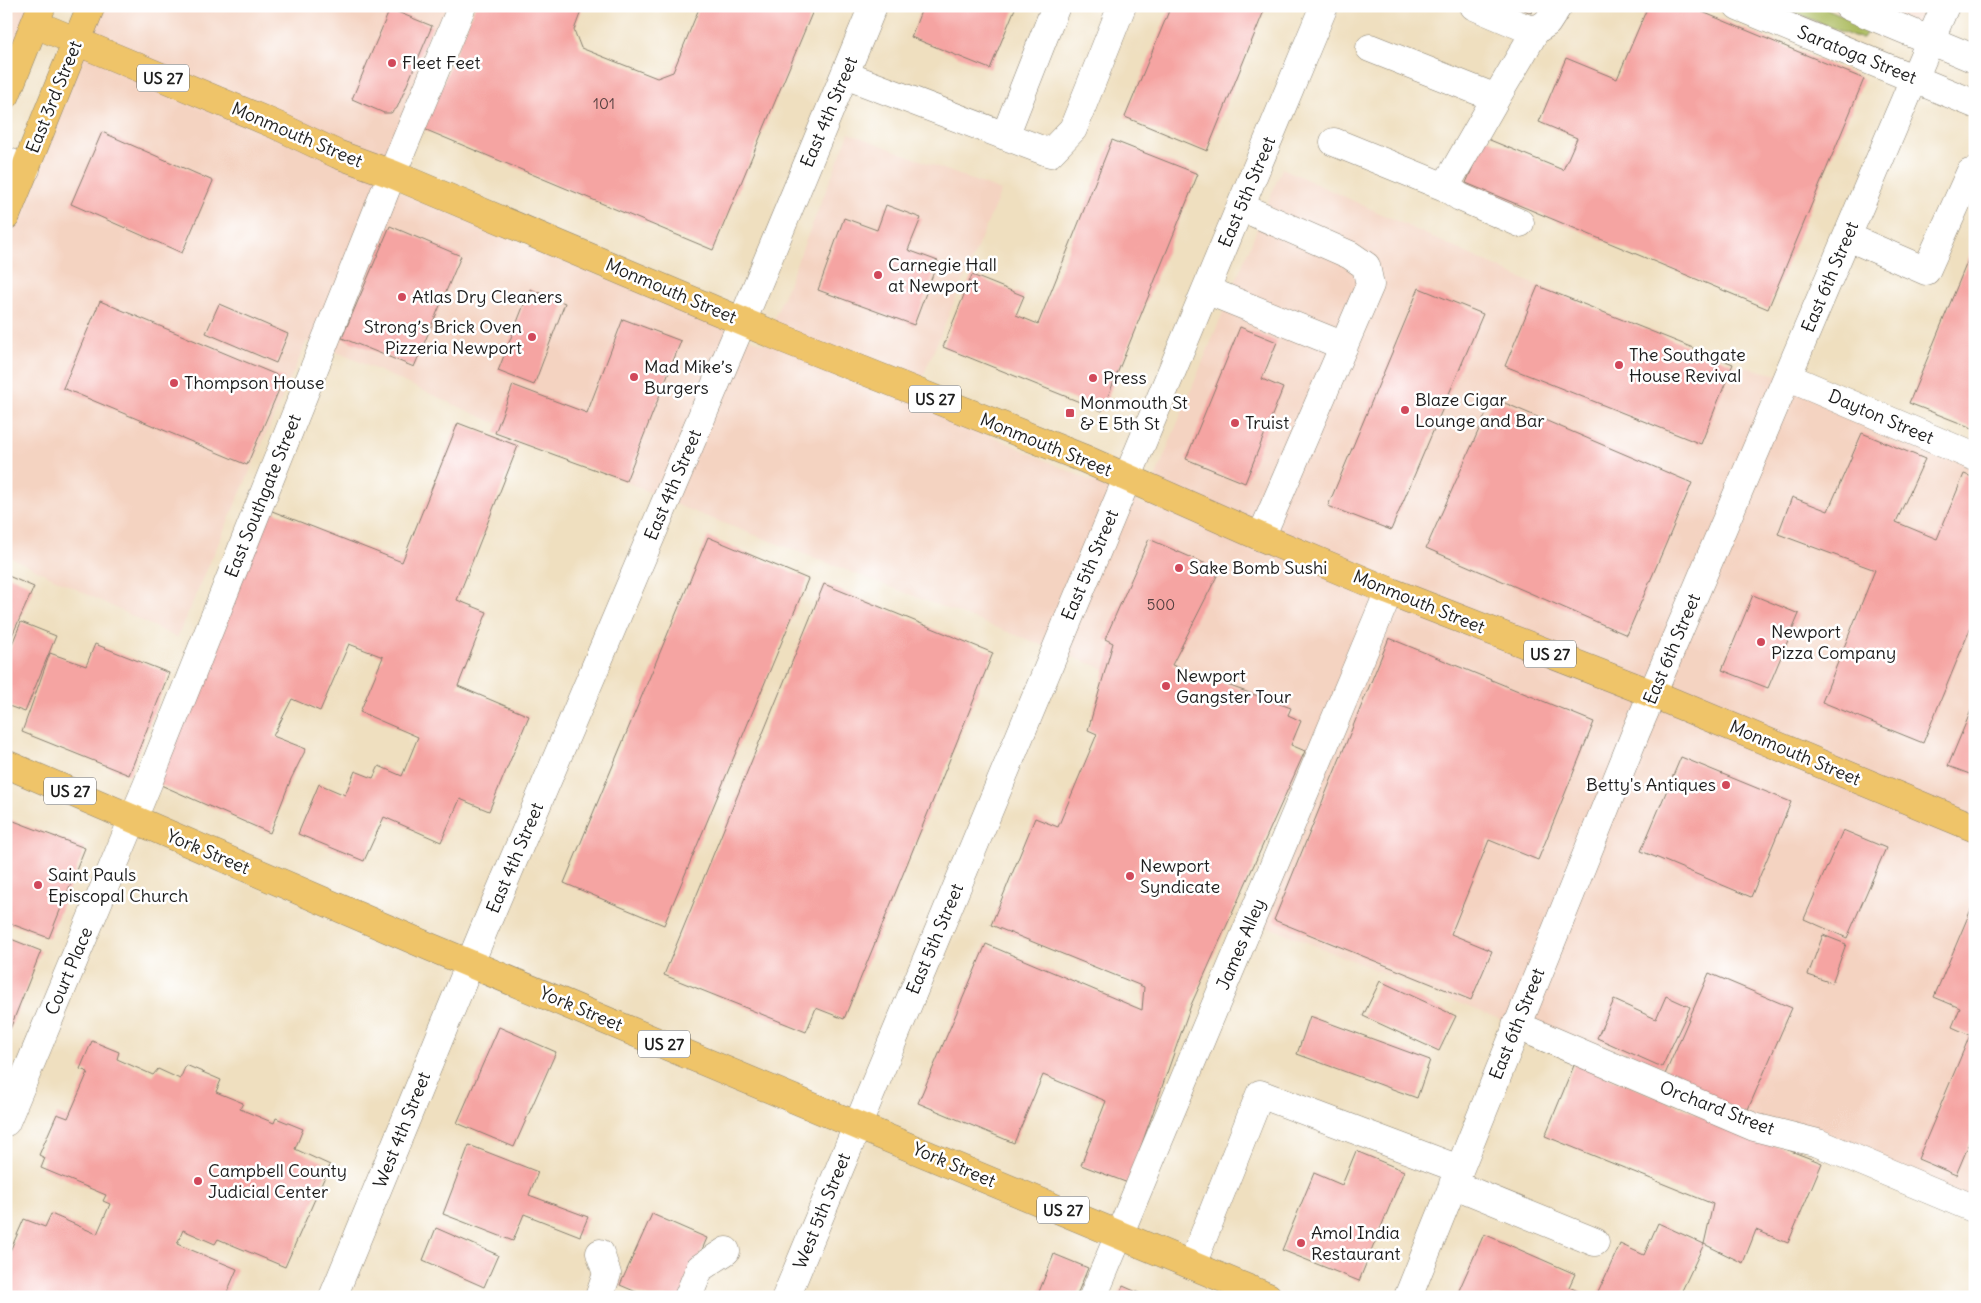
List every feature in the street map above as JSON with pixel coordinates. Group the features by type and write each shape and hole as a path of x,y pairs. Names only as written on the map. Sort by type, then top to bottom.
{"main road":[{"name":"East 3rd Street","path":"6,216 16,165 76,42 91,6"},
{"name":"Monmouth Street","path":"38,15 76,42 276,125 337,154 392,174 742,322 1127,478 1389,591 1653,694 1975,828"},
{"name":"US 27","path":"6,95 38,15"},
{"name":"York Street","path":"6,764 471,963 1268,1297"}],"street":[{"name":"East Southgate Street","path":"132,819 392,174 462,6"},
{"name":"East 4th Street","path":"471,963 742,322 873,6"},
{"path":"1005,136 1056,6"},
{"path":"845,75 1050,153 1073,129 1122,6"},
{"name":"East 5th Street","path":"857,1124 1324,6"},
{"path":"1474,6 1526,28 1536,30"},
{"path":"1445,187 1536,30 1547,24 1558,6"},
{"name":"Saratoga Street","path":"1738,6 1975,104"},
{"path":"1848,6 1975,59"},
{"name":"East 6th Street","path":"1408,1297 1516,1026 1653,694 1946,6"},
{"path":"1370,48 1496,98"},
{"path":"1334,142 1445,187 1460,198 1520,224"},
{"path":"1848,237 1926,271 1970,173 1975,175"},
{"path":"1241,207 1350,254 1366,266 1370,285 1261,537"},
{"path":"1206,290 1344,346"},
{"name":"Dayton Street","path":"1787,377 1975,457"},
{"name":"James Alley","path":"1093,1297 1389,591"},
{"name":"Court Place","path":"6,1122 132,819"},
{"name":"West 4th Street","path":"333,1297 471,963"},
{"name":"Orchard Street","path":"1516,1026 1754,1126 1818,1143 1975,1209"},
{"path":"1192,1264 1260,1094 1456,1176 1595,1242"},
{"name":"West 5th Street","path":"786,1297 857,1124"},
{"path":"688,1297 700,1268 726,1251"},
{"path":"599,1297 607,1274 600,1253"}],"shaded area":[{"path":"6,6 42,6 6,95"},
{"path":"91,6 451,6 380,183 764,344 849,133 1001,191 913,400 1144,505 1282,168 1538,286 1733,364 1787,377 1975,457 1975,1209 1251,920 1321,752 684,508 344,355 307,341 177,638 6,555 6,216"},
{"path":"1848,6 1945,6 1931,42"}],"green space":[{"path":"1779,6 1820,6 1858,22 1867,29 1867,32 1863,38 1854,37"}],"building":[{"path":"475,6 583,6 574,30 581,48 657,78 673,72 700,6 815,6 713,250 424,129"},
{"path":"923,6 1016,6 990,69 911,37"},
{"path":"1171,6 1266,6 1207,151 1125,117"},
{"path":"1516,6 1534,6 1531,13"},
{"path":"1648,6 1688,6 1864,79 1768,309 1466,183 1485,138 1563,170 1577,138 1539,122 1566,58 1617,79"},
{"name":"Fleet Feet","path":"390,9 432,26 397,108 391,113 384,113 352,99"},
{"path":"102,132 213,181 182,253 71,204"},
{"path":"1112,140 1198,174 1102,411 943,347 972,275 1024,296 1016,315 1038,324"},
{"name":"Carnegie Hall at Newport","path":"886,205 921,218 908,250 938,261 914,325 818,290 844,218 877,230"},
{"name":"Atlas Dry Cleaners","path":"390,226 461,256 414,367 342,338"},
{"path":"1975,243 1975,429 1909,403"},
{"name":"The Southgate House Revival","path":"1538,286 1733,364 1701,444 1505,366"},
{"name":"Blaze Cigar Lounge and Bar","path":"1419,288 1483,314 1391,530 1328,506"},
{"name":"Strong’s Brick Oven Pizzeria Newport","path":"530,289 565,303 534,385 498,371"},
{"name":"Thompson House","path":"100,301 284,378 247,465 63,388"},
{"path":"219,304 288,334 276,363 206,333"},
{"path":"623,319 681,341 626,481 495,433 513,385 587,413"},
{"name":"Truist","path":"1240,327 1277,342 1262,379 1283,388 1245,483 1186,459"},
{"path":"1493,398 1692,483 1627,635 1426,548"},
{"path":"458,423 518,446 457,600 487,612 458,686 529,716 489,811 460,799 441,842 384,817 364,861 298,834 319,784 345,795 355,771 373,778 379,766 402,776 418,737 360,712 383,657 349,644 320,711 292,699 273,736 306,749 291,779 270,833 154,782 267,509 402,562"},
{"path":"1862,433 1925,459 1896,522 1937,539 1964,474 1975,478 1975,617 1923,743 1822,702 1875,570 1778,534 1792,497 1828,511"},
{"path":"708,537 808,579 664,925 564,883"},
{"path":"1149,539 1220,570 1172,665 1291,708 1288,715 1301,721 1291,745 1305,751 1191,1005 1128,1183 1081,1165 1106,1101 1043,1075 1014,1143 918,1103 986,944 1142,1010 1144,987 991,925 1035,818 1058,827 1097,734 1088,730 1113,643 1105,639"},
{"path":"6,575 34,587 6,649"},
{"path":"824,584 993,653 844,1019 816,1008 806,1032 664,975"},
{"name":"Newport Pizza Company","path":"1753,595 1799,614 1768,688 1722,670"},
{"path":"21,622 56,636 25,712 6,705 6,659"},
{"path":"1389,638 1594,722 1538,860 1489,840 1451,934 1492,951 1471,1000 1274,920"},
{"path":"95,644 169,673 129,775 22,732 50,653 86,666"},
{"path":"1975,701 1975,776 1948,766"},
{"path":"1681,757 1791,802 1751,897 1641,851"},
{"name":"Saint Pauls Episcopal Church","path":"6,818 85,848 49,938 6,922"},
{"path":"1843,830 1886,848 1847,938 1804,919"},
{"path":"1975,900 1975,1130 1956,1175 1918,1159 1970,1035 1952,1027 1960,1008 1934,997"},
{"path":"1823,935 1846,944 1832,983 1808,975"},
{"name":"Saint Pauls Episcopal Church","path":"6,937 41,951 10,1029 6,1028"},
{"path":"1709,973 1792,1008 1746,1114 1663,1079"},
{"path":"1380,981 1456,1016 1439,1051 1363,1016"},
{"path":"1666,996 1690,1007 1662,1067 1597,1038 1614,1000 1656,1019"},
{"path":"1310,1016 1430,1060 1417,1098 1297,1054"},
{"path":"499,1027 556,1052 514,1147 457,1123"},
{"name":"Campbell County Judicial Center","path":"92,1041 119,1052 117,1059 153,1075 158,1069 180,1079 186,1065 221,1080 216,1092 243,1103 240,1109 274,1123 276,1118 303,1129 295,1149 330,1165 285,1267 218,1239 215,1244 183,1230 177,1244 237,1269 225,1297 6,1297 6,1260 24,1219 45,1227 51,1214 97,1234 110,1204 103,1201 106,1195 41,1168 45,1158 39,1155 57,1114 68,1118 88,1072 80,1069"},
{"path":"1575,1063 1741,1132 1822,1163 1788,1243 1756,1230 1743,1263 1704,1244 1713,1204 1545,1136"},
{"path":"469,1145 538,1172 529,1195 588,1217 580,1236 524,1214 513,1241 443,1214"},
{"path":"1356,1151 1404,1171 1359,1281 1282,1250 1314,1173 1342,1185"},
{"path":"652,1214 707,1238 682,1297 648,1297 620,1285"},
{"path":"1658,1223 1704,1244 1679,1297 1596,1297 1620,1244 1644,1255"},
{"path":"436,1228 498,1255 484,1287 423,1260"},
{"path":"1484,1234 1575,1274 1569,1287 1591,1297 1456,1297"},
{"path":"1054,1254 1088,1268 1076,1297 1037,1297"},
{"path":"1123,1286 1148,1297 1118,1297"}],"place":[{"name":"Fleet Feet","path":"392,63"},
{"name":"Carnegie Hall at Newport","path":"878,275"},
{"name":"Atlas Dry Cleaners","path":"402,297"},
{"name":"Strong’s Brick Oven Pizzeria Newport","path":"532,337"},
{"name":"The Southgate House Revival","path":"1619,365"},
{"name":"Mad Mike’s Burgers","path":"634,377"},
{"name":"Press","path":"1093,378"},
{"name":"Thompson House","path":"174,383"},
{"name":"Blaze Cigar Lounge and Bar","path":"1405,410"},
{"name":"Monmouth St & E 5th St","path":"1070,413"},
{"name":"Truist","path":"1235,423"},
{"name":"Sake Bomb Sushi","path":"1179,568"},
{"name":"Newport Pizza Company","path":"1761,642"},
{"name":"Newport Gangster Tour","path":"1166,686"},
{"name":"Betty's Antiques","path":"1726,785"},
{"name":"Newport Syndicate","path":"1130,876"},
{"name":"Saint Pauls Episcopal Church","path":"38,885"},
{"name":"Campbell County Judicial Center","path":"198,1181"},
{"name":"Amol India Restaurant","path":"1301,1243"}]}
